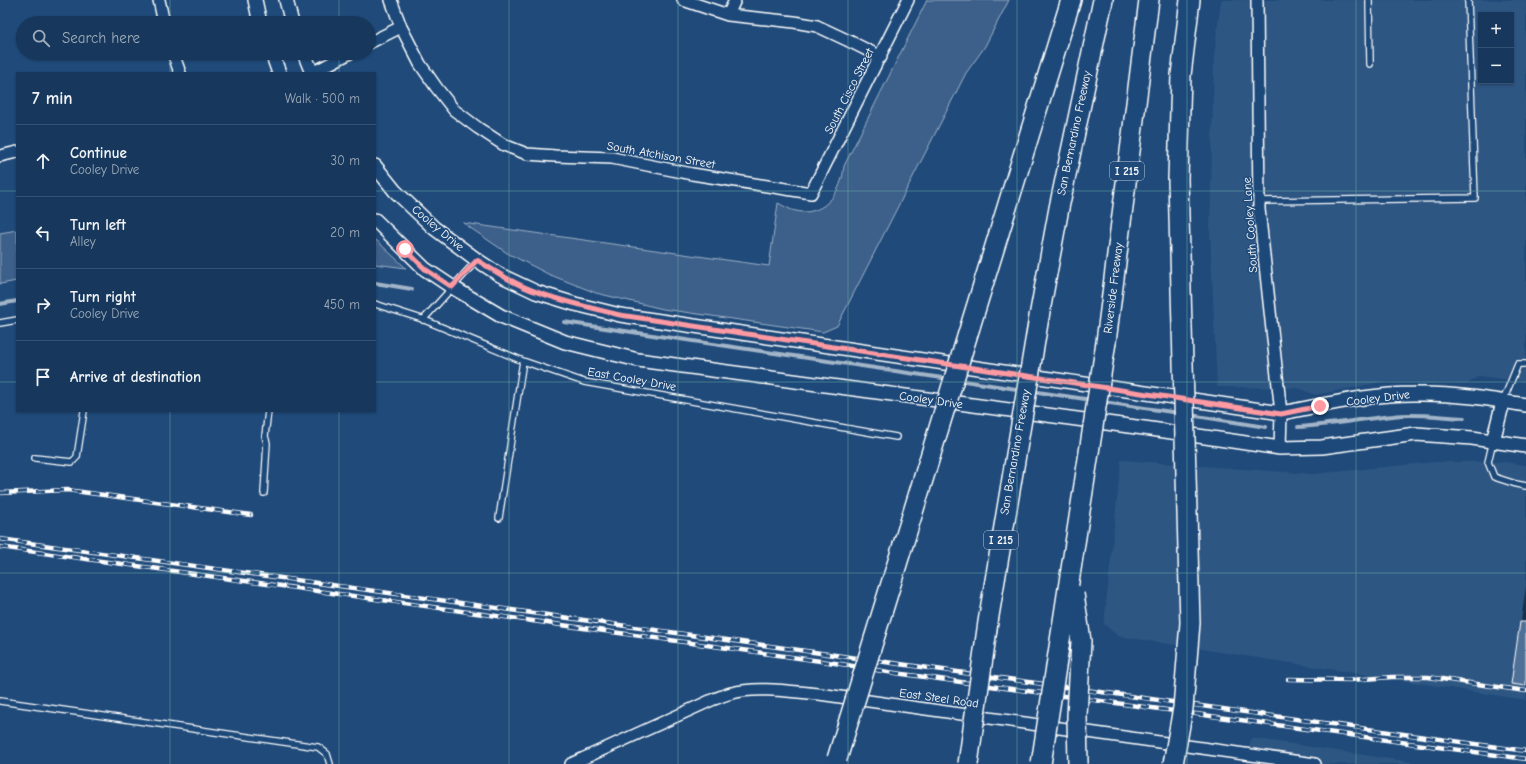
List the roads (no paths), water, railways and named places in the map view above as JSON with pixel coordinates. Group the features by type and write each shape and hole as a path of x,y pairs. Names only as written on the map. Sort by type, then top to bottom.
{"highway":[{"path":"836,762 1071,0"},
{"name":"San Bernardino Freeway","path":"968,764 991,602 1039,317 1059,208 1103,0"},
{"name":"Riverside Freeway","path":"1071,575 1106,342 1149,0"},
{"path":"1173,764 1183,708 1190,623 1178,179 1181,75 1190,0"},
{"path":"1071,575 1081,641 1077,716 1078,764"},
{"name":"I 215","path":"1041,764 1071,575"}],"street":[{"path":"159,0 162,16"},
{"path":"254,0 258,16"},
{"path":"286,0 290,16"},
{"name":"South Atchison Street","path":"390,0 401,27 420,64 454,110 504,145 527,154 612,158 692,174 811,193"},
{"path":"683,0 728,15 817,26 849,40 881,57"},
{"path":"728,15 735,0"},
{"name":"South Cisco Street","path":"811,193 881,57 908,0"},
{"name":"South Cooley Lane","path":"1257,0 1259,200 1281,414 1280,448"},
{"path":"376,40 401,27"},
{"path":"175,60 180,72"},
{"path":"274,60 279,72"},
{"path":"307,60 312,72"},
{"path":"314,72 337,60"},
{"path":"0,152 0,156 16,152"},
{"name":"Cooley Drive","path":"376,167 395,191 434,228 500,275 536,292 575,304 620,315 1281,414 1362,398 1413,394 1455,395 1526,405"},
{"name":"Cooley Drive","path":"376,221 425,269 501,316 565,342 638,360 1143,428 1280,448 1322,447 1416,434 1472,438 1526,446"},
{"path":"1493,441 1503,402"},
{"name":"East Steel Road","path":"571,764 714,699 733,692 753,690 819,694 1286,762 1315,764"}],"lane":[{"path":"1369,0 1370,64"},
{"path":"1259,200 1475,198 1468,0"},
{"path":"423,320 477,260"},
{"name":"East Cooley Drive","path":"376,304 423,320 523,361 584,382 896,437"},
{"path":"0,323 16,320"},
{"path":"499,518 523,361"},
{"path":"1503,402 1518,364 1526,364"},
{"path":"35,458 72,462 77,457 84,412"},
{"path":"264,493 267,443 265,436 268,412"},
{"path":"1493,441 1488,462 1494,477 1526,486"},
{"path":"0,701 318,747 327,754 330,764"}],"waterway":[{"path":"376,283 412,289"},
{"path":"0,304 16,301"},
{"path":"564,322 949,379"},
{"path":"958,380 1023,390"},
{"path":"1031,391 1092,400"},
{"path":"1103,402 1179,413"},
{"path":"1190,415 1266,427"},
{"path":"1298,427 1402,415 1464,418"}],"railway":[{"path":"0,493 67,490 251,515"},
{"path":"0,539 1526,751"},
{"path":"0,547 835,663 888,672 1526,759"},
{"path":"1288,679 1350,680 1392,677 1428,677 1526,691"}]}
